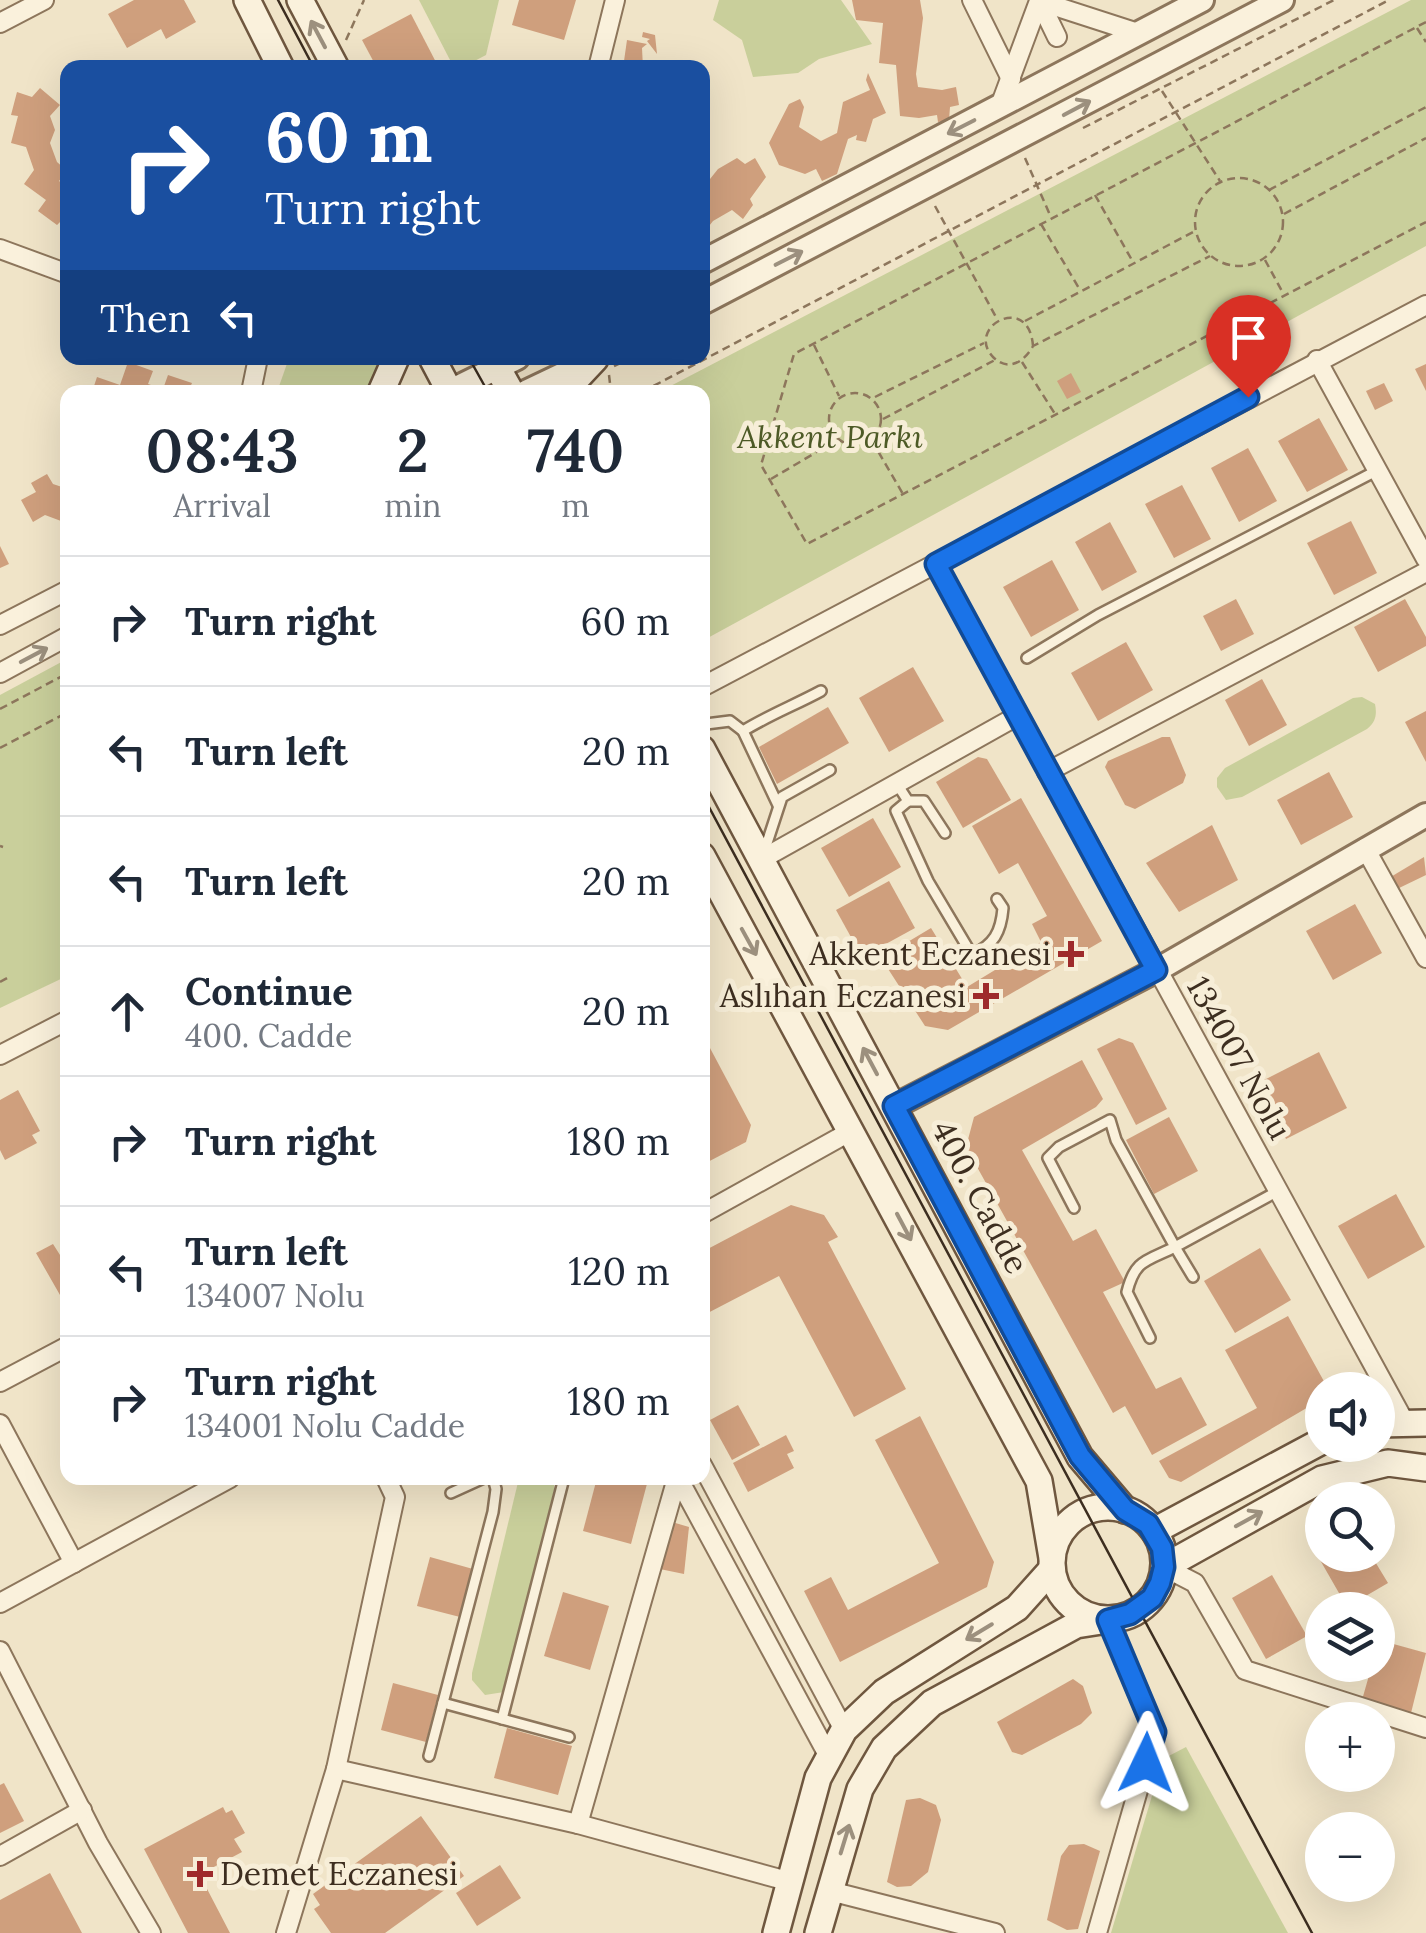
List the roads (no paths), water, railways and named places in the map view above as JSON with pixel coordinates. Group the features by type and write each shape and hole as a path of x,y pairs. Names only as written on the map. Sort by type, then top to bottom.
{"main road":[{"path":"246,0 277,60"},
{"path":"300,0 332,60"},
{"path":"571,385 589,365"},
{"name":"400. Cadde","path":"710,763 1080,1456 1125,1510"},
{"path":"710,871 1039,1481 1056,1586 1077,1610 1092,1618 1108,1620"},
{"path":"1154,1531 1305,1451"},
{"path":"1164,1567 1322,1479 1388,1463 1426,1468"},
{"path":"776,1933 818,1778 844,1730 884,1692 1016,1608 1052,1564 1064,1527 1077,1516 1108,1507 1125,1510 1148,1524 1162,1548 1164,1567 1152,1598 1130,1614 1076,1626 932,1703 884,1748 860,1789 818,1933"}],"street":[{"path":"0,23 44,0"},
{"path":"600,60 615,0"},
{"path":"972,0 1010,79"},
{"path":"1000,106 1039,0"},
{"path":"1039,0 1138,33"},
{"path":"1039,0 1057,36"},
{"path":"710,258 1202,0"},
{"path":"710,299 1282,0"},
{"path":"0,249 60,271"},
{"path":"710,683 1426,305"},
{"path":"1317,360 1426,559"},
{"path":"461,385 495,365"},
{"path":"540,385 582,365"},
{"name":"134007 Nolu","path":"936,564 1278,1191 1415,1422"},
{"path":"1047,772 1426,572"},
{"path":"0,625 60,594"},
{"path":"0,672 60,640"},
{"path":"762,859 1017,716"},
{"path":"894,1106 1156,970 1426,816"},
{"path":"1365,848 1426,958"},
{"path":"0,1056 60,1024"},
{"path":"710,1210 853,1130"},
{"path":"0,1382 60,1350"},
{"path":"0,1424 74,1563"},
{"path":"710,1481 844,1730"},
{"path":"0,1603 217,1485"},
{"path":"286,1933 336,1769 395,1496 390,1485"},
{"path":"578,1824 676,1485"},
{"path":"682,1485 828,1755"},
{"path":"1164,1567 1195,1583 1245,1670 1426,1728"},
{"path":"1097,1933 1155,1732 1108,1620"},
{"path":"0,1651 151,1933"},
{"path":"336,1769 578,1824 791,1882"},
{"path":"0,1856 82,1810"},
{"path":"830,1890 995,1933"}],"lane":[{"path":"1027,658 1098,615 1378,470"},
{"path":"743,731 821,691"},
{"path":"710,724 730,721 743,731 778,805"},
{"path":"762,859 782,798 830,770"},
{"path":"896,782 908,801"},
{"path":"945,833 924,801 908,801 896,811 928,881 972,955 988,948 1002,928 1003,908 997,899"},
{"path":"1074,1208 1048,1158 1059,1147 1110,1120 1116,1140 1193,1277"},
{"path":"1150,1338 1127,1292 1136,1267 1278,1191"},
{"path":"452,1493 469,1485"},
{"path":"429,1756 493,1512 495,1485"},
{"path":"502,1719 562,1485"},
{"path":"443,1703 569,1737"}],"tram line":[{"path":"278,0 310,60"},
{"path":"473,365 484,385"},
{"path":"710,809 1312,1933"}],"place":[{"name":"Akkent Eczanesi","path":"1071,954"},
{"name":"Aslıhan Eczanesi","path":"986,996"},
{"name":"Demet Eczanesi","path":"200,1874"}],"park label":[{"name":"Akkent Parkı","path":"830,437"}]}
